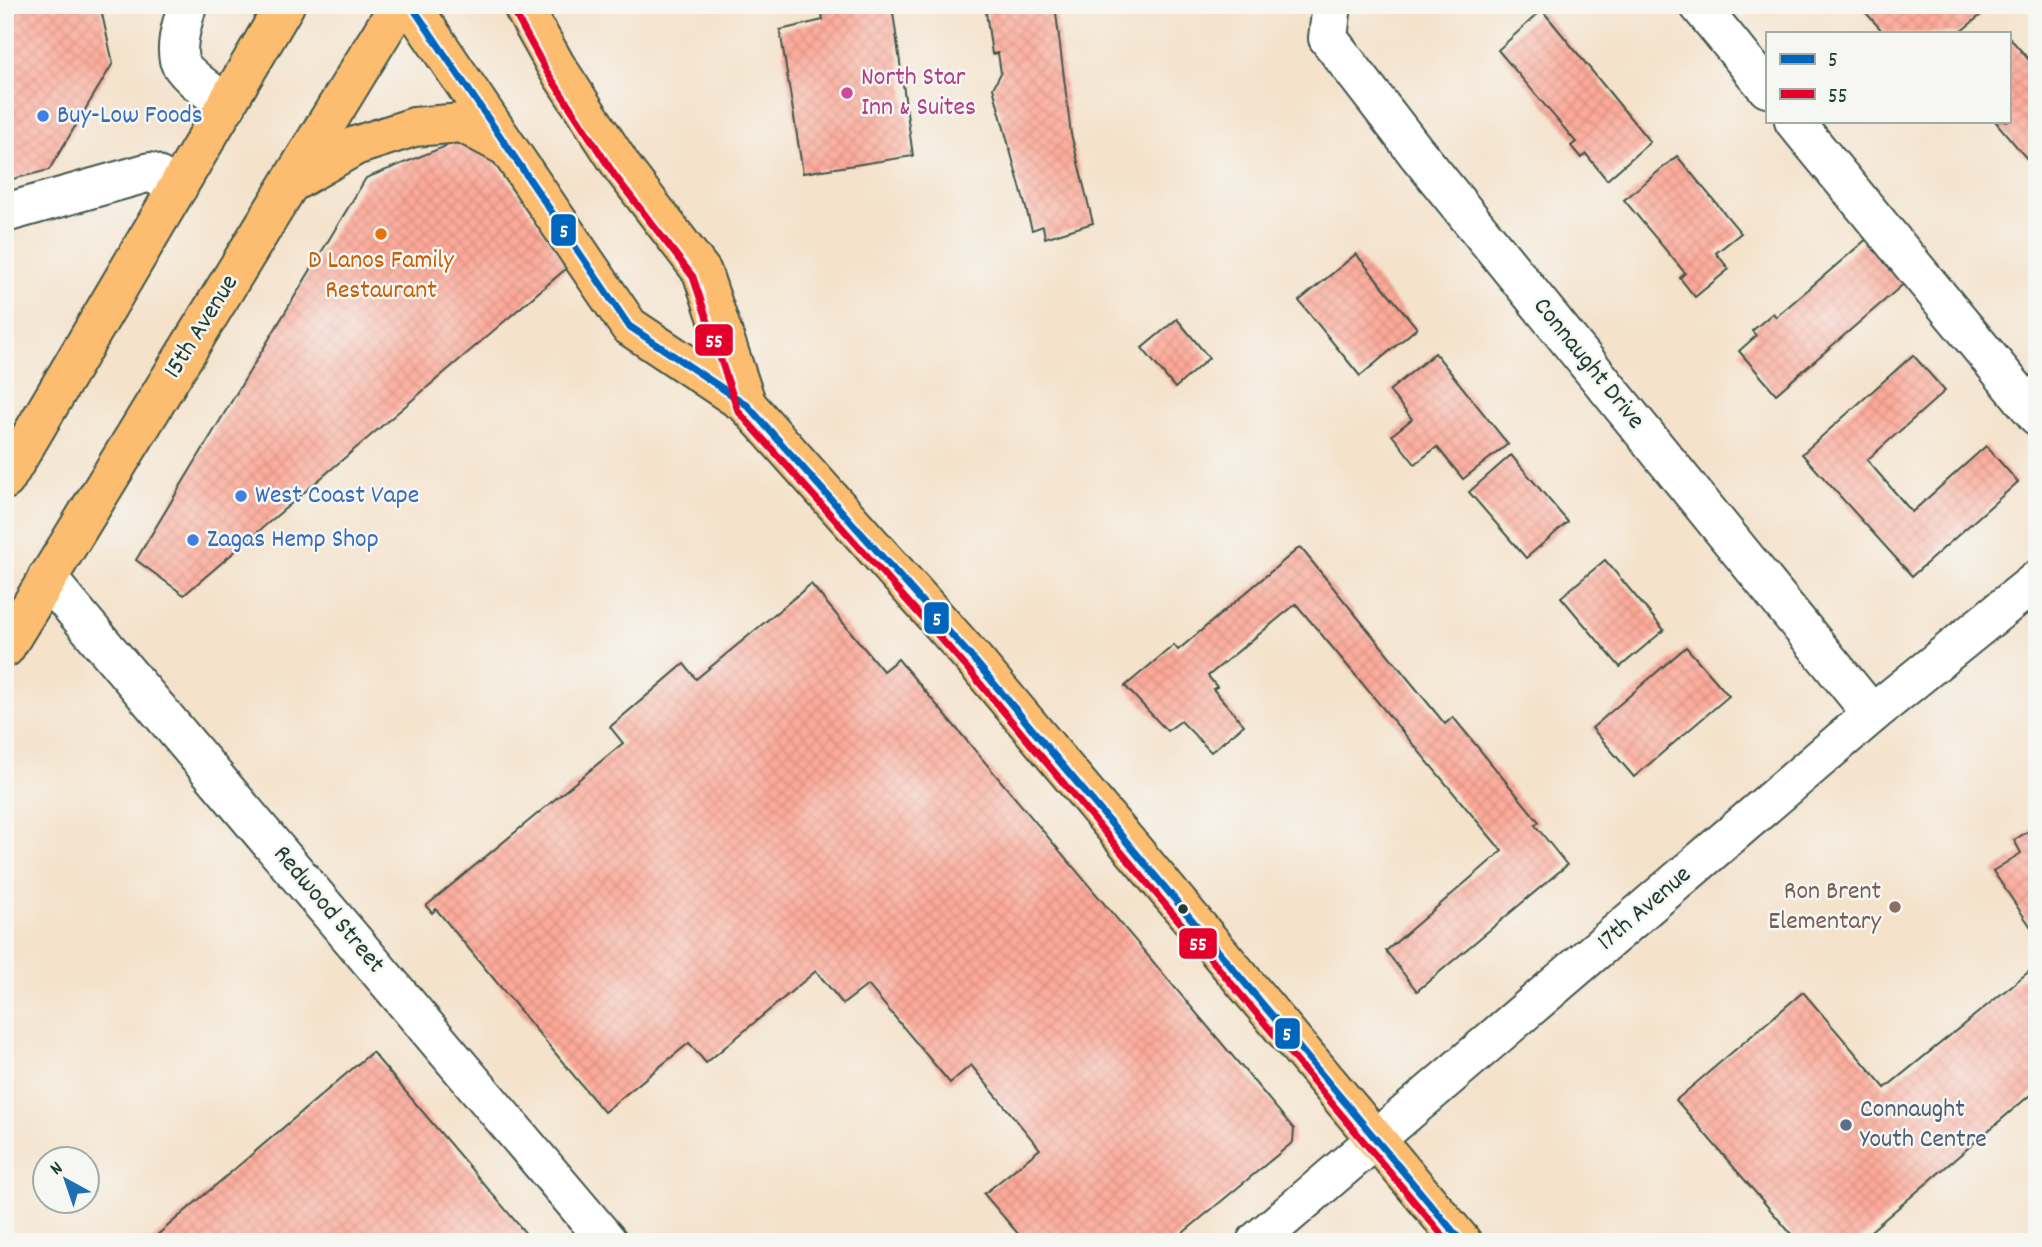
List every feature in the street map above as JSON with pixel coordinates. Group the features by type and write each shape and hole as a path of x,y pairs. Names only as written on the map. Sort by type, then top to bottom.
{"main road":[{"path":"5,480 285,5"},
{"name":"15th Avenue","path":"5,648 399,5"},
{"path":"411,5 629,326 747,405 975,661 1462,1242"},
{"path":"522,5 556,66 624,170 702,272 747,405"},
{"path":"291,183 355,146 414,127 462,124 507,147"}],"street":[{"path":"187,5 178,46 179,61 184,69 227,105"},
{"name":"Connaught Drive","path":"1332,5 1328,38 1416,152 1872,714"},
{"path":"1699,5 1766,87"},
{"path":"1795,122 2037,416"},
{"path":"5,213 150,172 178,187"},
{"name":"Redwood Street","path":"47,578 608,1242"},
{"name":"17th Avenue","path":"1256,1242 1872,714 2037,580"}],"building":[{"name":"Buy-Low Foods","path":"5,5 100,5 113,63 49,170 5,181"},
{"name":"North Star Inn & Suites","path":"821,5 892,5 913,156 803,173 780,30 823,20"},
{"path":"985,5 1055,5 1071,134 1093,223 1045,238 1043,226 1032,230 993,88 1001,73 998,53 992,54"},
{"path":"1859,5 1993,5 1960,32 1883,32"},
{"path":"1542,10 1650,142 1607,180 1586,154 1581,158 1571,146 1576,142 1498,50"},
{"path":"2010,38 2037,69 2037,148 2027,159 1996,122 2010,122"},
{"path":"466,138 490,154 568,267 184,595 136,560 366,178"},
{"path":"1677,156 1741,233 1716,253 1729,269 1695,297 1680,278 1685,273 1624,200"},
{"path":"1869,237 1906,282 1776,394 1739,351 1756,336 1752,331 1773,313 1776,317"},
{"path":"1356,254 1417,328 1360,376 1299,301"},
{"path":"1177,319 1209,358 1175,388 1142,348"},
{"path":"1435,353 1508,444 1463,479 1437,447 1415,464 1392,435 1412,419 1389,391"},
{"path":"1913,355 1945,391 1867,460 1912,512 1986,446 2018,482 1912,576 1802,454"},
{"path":"1511,455 1568,522 1526,558 1469,492"},
{"path":"1300,547 1445,724 1453,717 1539,822 1535,825 1567,865 1417,991 1386,951 1502,851 1296,604 1208,676 1217,687 1213,689 1244,725 1211,752 1181,721 1167,731 1125,686 1174,645 1178,650"},
{"path":"1605,560 1664,630 1620,667 1561,597"},
{"path":"811,584 883,671 898,659 1294,1129 1293,1142 1172,1242 1025,1242 984,1194 1040,1149 971,1065 950,1083 868,985 843,1004 816,971 706,1063 689,1043 604,1112 436,909 432,913 426,906 623,743 610,727 684,664 696,679"},
{"path":"1686,647 1729,696 1634,777 1592,728"},
{"path":"2037,826 2037,936 1993,871 2021,853 2014,840"},
{"name":"Connaught Youth Centre","path":"2037,965 2037,1089 1858,1242 1798,1242 1676,1100 1803,992 1885,1088"},
{"path":"372,1052 533,1242 149,1242"}],"transit line":[{"name":"5","path":"411,5 629,326 747,405 975,661 1462,1242"},
{"name":"55","path":"513,10 547,72 615,176 693,277 738,411 967,668 1448,1242"}],"place":[{"name":"North Star Inn & Suites","path":"847,93"},
{"name":"Buy-Low Foods","path":"43,116"},
{"name":"D Lanos Family Restaurant","path":"381,234"},
{"name":"West Coast Vape","path":"241,496"},
{"name":"Zagas Hemp Shop","path":"193,540"},
{"name":"Ron Brent Elementary","path":"1895,907"},
{"name":"Connaught Youth Centre","path":"1846,1125"}]}
